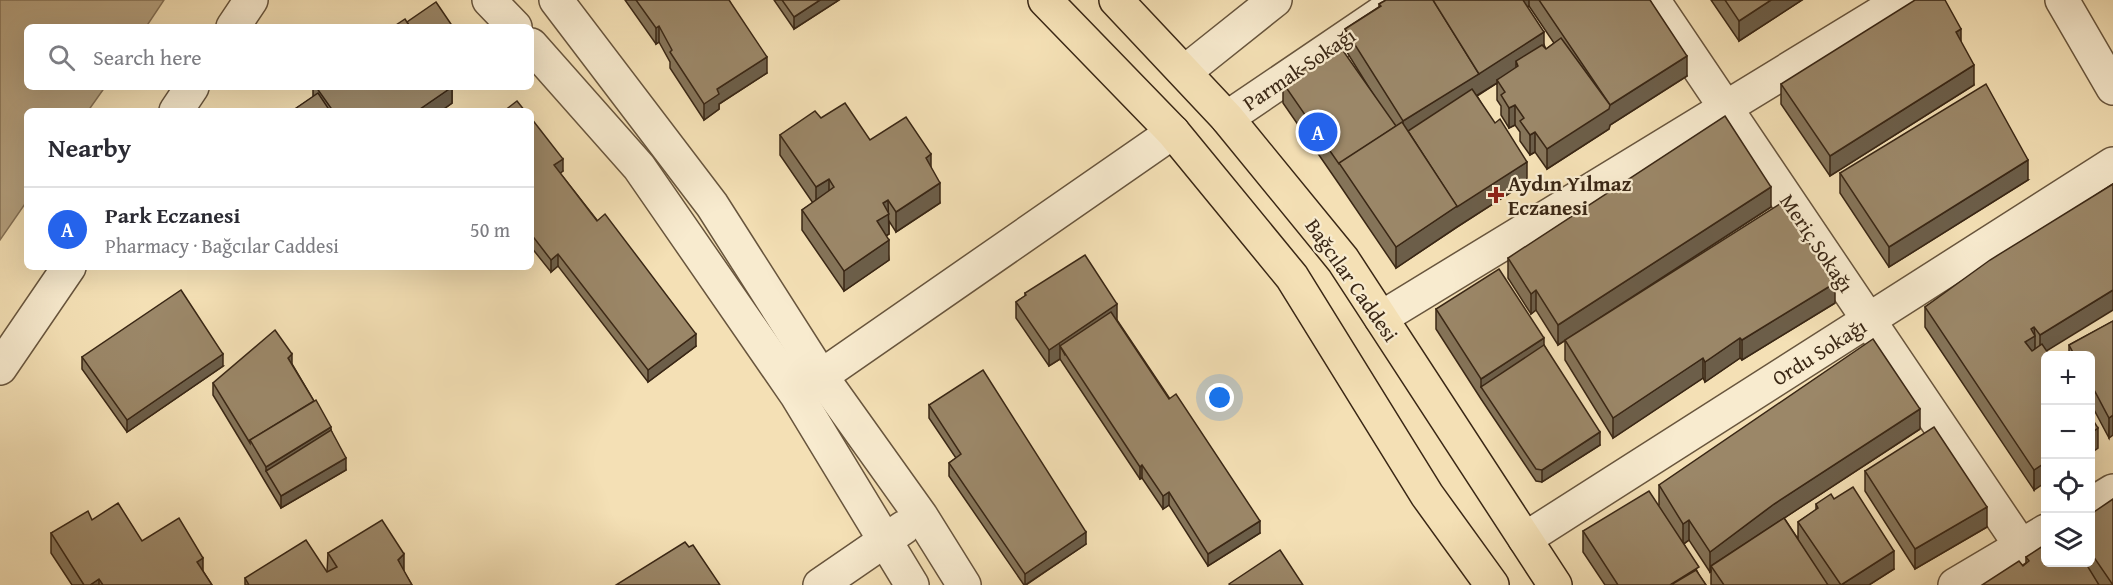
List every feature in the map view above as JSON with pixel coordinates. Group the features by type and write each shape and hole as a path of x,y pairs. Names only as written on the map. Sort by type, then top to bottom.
{"main road":[{"path":"1045,0 1173,132 1292,277 1427,495 1492,585"},
{"name":"Bağcılar Caddesi","path":"1116,0 1186,71 1343,260 1555,585"}],"street":[{"path":"235,24 251,0"},
{"path":"489,0 512,24"},
{"path":"556,0 712,205 808,385 884,540 912,585"},
{"path":"1186,71 1275,0"},
{"name":"Parmak Sokağı","path":"1227,118 1401,0"},
{"name":"Meriç Sokağı","path":"1653,0 1869,320 2033,539"},
{"path":"1380,318 1902,0"},
{"path":"2062,0 2113,88"},
{"path":"534,48 639,167 808,385 921,516 964,585"},
{"path":"178,108 190,90"},
{"path":"808,385 1173,132"},
{"name":"Ordu Sokağı","path":"1525,539 2113,164"},
{"path":"0,368 67,270"},
{"path":"2095,502 2113,491"},
{"path":"820,585 921,516"},
{"path":"1955,585 2033,539"}],"shaded area":[{"path":"0,0 164,0 148,24 24,24 24,90 103,90 90,108 24,108 24,205 0,240"}],"building":[{"path":"636,0 729,0 767,57 717,89 719,94 704,104 670,52 672,50 659,26 656,28"},
{"path":"782,0 820,0 794,17"},
{"path":"1386,0 1433,0 1479,74 1403,121 1345,29 1381,6 1379,4"},
{"path":"1433,0 1523,0 1544,32 1479,74"},
{"path":"1539,0 1650,0 1687,56 1610,105"},
{"path":"1725,0 1771,0 1739,21"},
{"path":"1915,0 1945,0 1961,29 1956,32 1974,65 1830,156 1781,84"},
{"path":"436,2 451,24 408,24 407,22"},
{"path":"405,19 408,24 398,24"},
{"path":"1561,38 1610,105 1609,109 1547,149 1535,132 1530,135 1520,121 1524,118 1515,105 1509,108 1501,95 1505,92 1497,80 1518,66 1516,61 1542,45 1546,49"},
{"path":"1339,45 1396,126 1339,164 1283,83"},
{"path":"1986,84 2028,160 1889,247 1840,173"},
{"path":"1472,89 1495,123 1500,119 1527,162 1457,207 1408,131"},
{"path":"318,90 448,90 421,108 331,108"},
{"path":"318,93 328,108 296,108"},
{"path":"517,101 523,108 508,108"},
{"path":"845,103 870,140 906,117 931,154 926,158 940,183 896,212 888,200 883,203 889,214 877,221 889,240 844,271 802,210 834,187 829,179 816,187 780,135 815,111 821,118"},
{"path":"1725,116 1771,187 1558,325 1536,290 1531,294 1508,258"},
{"path":"534,122 563,159 554,165 597,221 605,214 696,334 648,370 558,254 551,260 534,238"},
{"path":"1402,122 1457,206 1396,247 1339,163"},
{"path":"2113,184 2113,290 2040,335 2034,327 2031,329 2035,336 2025,342 2032,351 2042,344 2047,351 2041,351 2041,465 2034,470 1925,307 1990,260"},
{"path":"1783,202 1835,283 1742,340 1740,338 1705,362 1703,358 1613,418 1565,340"},
{"path":"1085,255 1117,304 1049,350 1016,302 1026,295 1025,293"},
{"path":"1499,269 1544,338 1481,379 1436,309"},
{"path":"181,290 223,354 127,420 82,357"},
{"path":"1111,312 1169,399 1176,394 1260,521 1208,554 1169,492 1163,496 1142,465 1140,467 1060,346"},
{"path":"2113,321 2113,415 2109,418 2095,392 2095,351 2072,351 2069,345"},
{"path":"275,330 292,354 288,358 314,401 250,440 250,443 213,383"},
{"path":"1873,339 1920,409 1774,504 1710,552 1689,520 1683,524 1659,485"},
{"path":"1544,345 1600,432 1542,470 1536,469 1481,387"},
{"path":"983,370 1086,532 1025,574 949,463 961,454 929,405"},
{"path":"316,400 331,427 266,467 250,440"},
{"path":"1934,427 1987,507 1915,549 1865,471"},
{"path":"331,430 346,458 281,496 266,471"},
{"path":"1853,487 1894,551 1841,585 1798,522 1818,508 1816,504 1831,494 1834,499"},
{"path":"1649,491 1699,567 1670,585 1618,585 1583,531"},
{"path":"2113,499 2113,585 2095,559 2095,511"},
{"path":"118,503 142,541 179,518 203,558 197,562 212,585 103,585 99,579 90,585 84,585 51,533 88,511 92,520"},
{"path":"1784,518 1828,585 1724,585 1711,566"},
{"path":"382,520 404,554 398,560 412,585 249,585 245,578 306,540 327,572 337,567 328,553"},
{"path":"685,542 689,547 693,545 720,585 616,585"},
{"path":"2041,547 2041,567 2088,567 2099,585 1982,585 2019,561 2023,566 2029,561 2026,557"},
{"path":"1280,550 1303,585 1229,584"},
{"path":"1696,570 1706,585 1671,585"}],"place":[{"name":"Park Eczanesi","path":"1318,132"},
{"name":"Aydın Yılmaz Eczanesi","path":"1496,195"}]}
